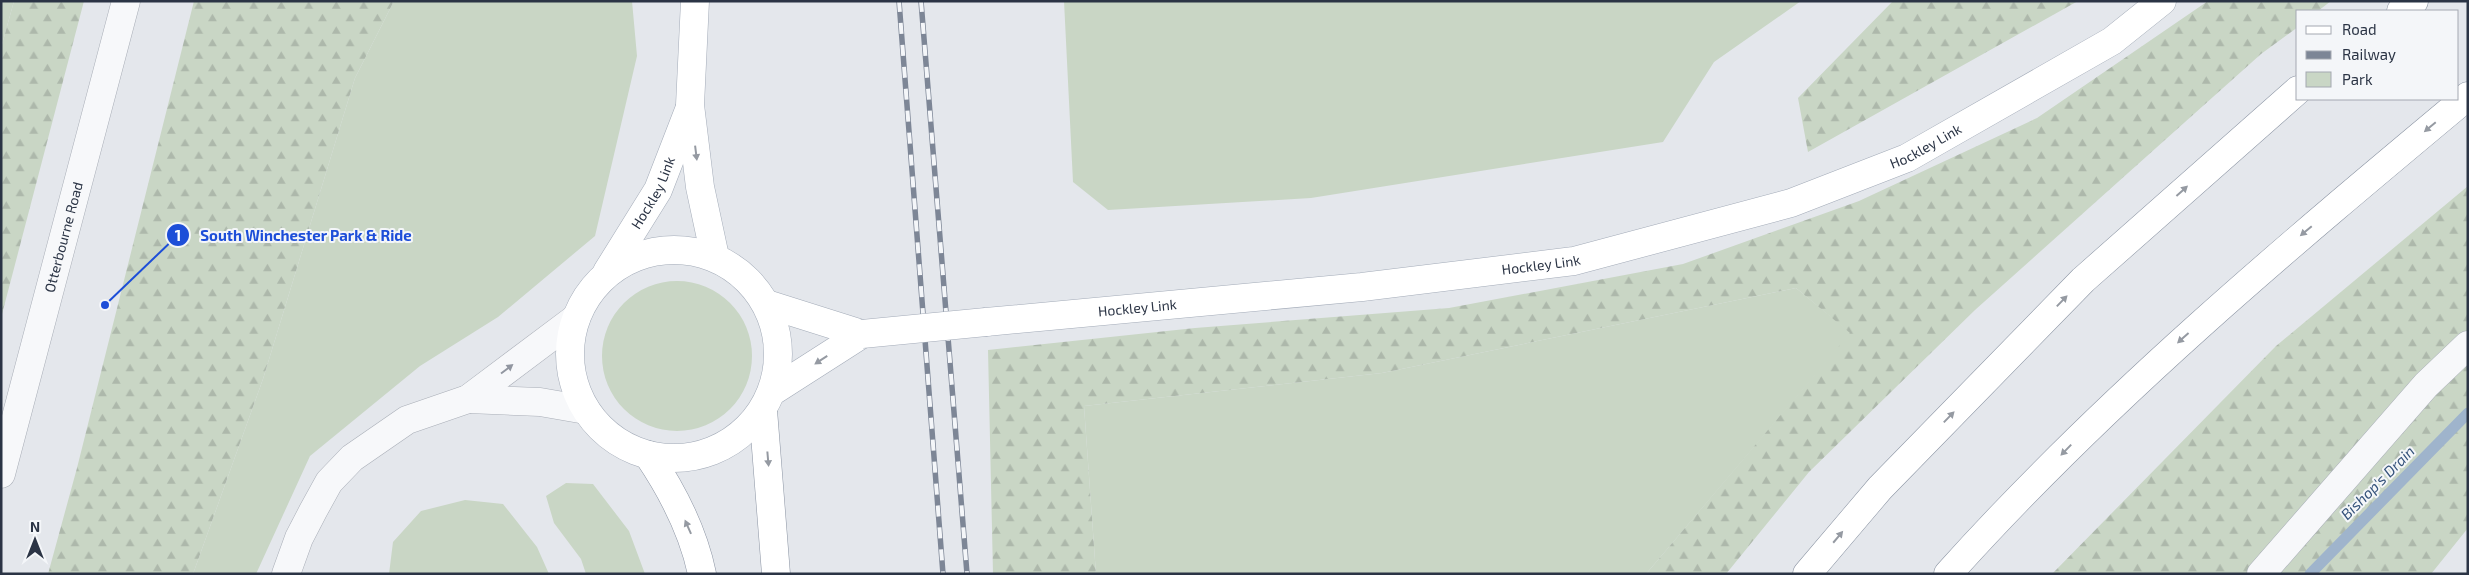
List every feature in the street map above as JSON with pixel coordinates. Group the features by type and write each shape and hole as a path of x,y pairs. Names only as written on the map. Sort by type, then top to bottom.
{"main road":[{"name":"Hockley Link","path":"695,1 690,105 700,187 715,258"},
{"name":"Hockley Link","path":"767,304 862,334 1362,287 1574,260 1791,203 1907,158 2112,41 2162,1"},
{"path":"2402,10 2414,1"},
{"path":"1807,574 1880,488 2083,280 2296,92"},
{"path":"1948,574 2073,443 2179,342 2304,233 2468,96"},
{"name":"Hockley Link","path":"690,105 658,190 605,275 588,295 576,318 570,342 570,365 575,388 586,410 610,435 624,445 648,455 674,458 700,455 725,445 739,435 768,401 862,334"},
{"path":"605,275 630,259 658,250 687,250 715,258 736,269 748,280 767,304 777,332 779,362 768,401 776,574"},
{"path":"648,455 671,490 696,548 702,574"}],"street":[{"name":"Otterbourne Road","path":"1,474 126,1"},
{"path":"286,574 299,538 329,482 352,458 407,420 468,399 576,318"},
{"path":"2261,574 2426,385 2468,345"},
{"path":"468,399 540,402 586,410"}],"green space":[{"path":"1,1 14,1 1,48"},
{"path":"14,1 84,1 1,318 1,48"},
{"path":"194,1 394,1 355,78 263,379 193,574 48,574 77,468"},
{"path":"394,1 632,1 637,56 595,236 498,317 420,366 310,456 256,574 193,574 263,379 355,78"},
{"path":"1064,1 1801,1 1714,62 1663,142 1311,198 1108,210 1073,182"},
{"path":"1893,1 2078,1 1808,152 1798,98"},
{"path":"2208,1 2331,1 2319,10 2296,10 2296,28 2261,54 1975,310 1809,472 1726,574 1646,574 1850,333 1796,288 1382,373 1084,406 1096,574 993,574 988,350 1195,328 1449,308 1683,264 1859,201 2037,118"},
{"path":"2468,186 2468,528 2431,574 2052,574 2276,346"},
{"path":"677,281 692,282 706,287 730,303 746,327 751,341 751,371 746,385 730,409 706,425 692,430 677,431 662,430 648,425 624,409 608,385 603,371 602,356 603,341 608,327 624,303 648,287 662,282"},
{"path":"1796,288 1851,333 1646,574 1096,574 1084,406 1382,373"},
{"path":"566,483 593,484 629,531 645,574 586,574 581,559 554,523 546,496"},
{"path":"465,500 503,504 537,547 549,574 389,574 393,542 421,511"}],"waterway":[{"name":"Bishop's Drain","path":"2310,574 2468,413"}],"railway":[{"path":"899,1 943,574"},
{"path":"921,1 967,574"}],"place":[{"name":"South Winchester Park & Ride","path":"105,305"}]}
